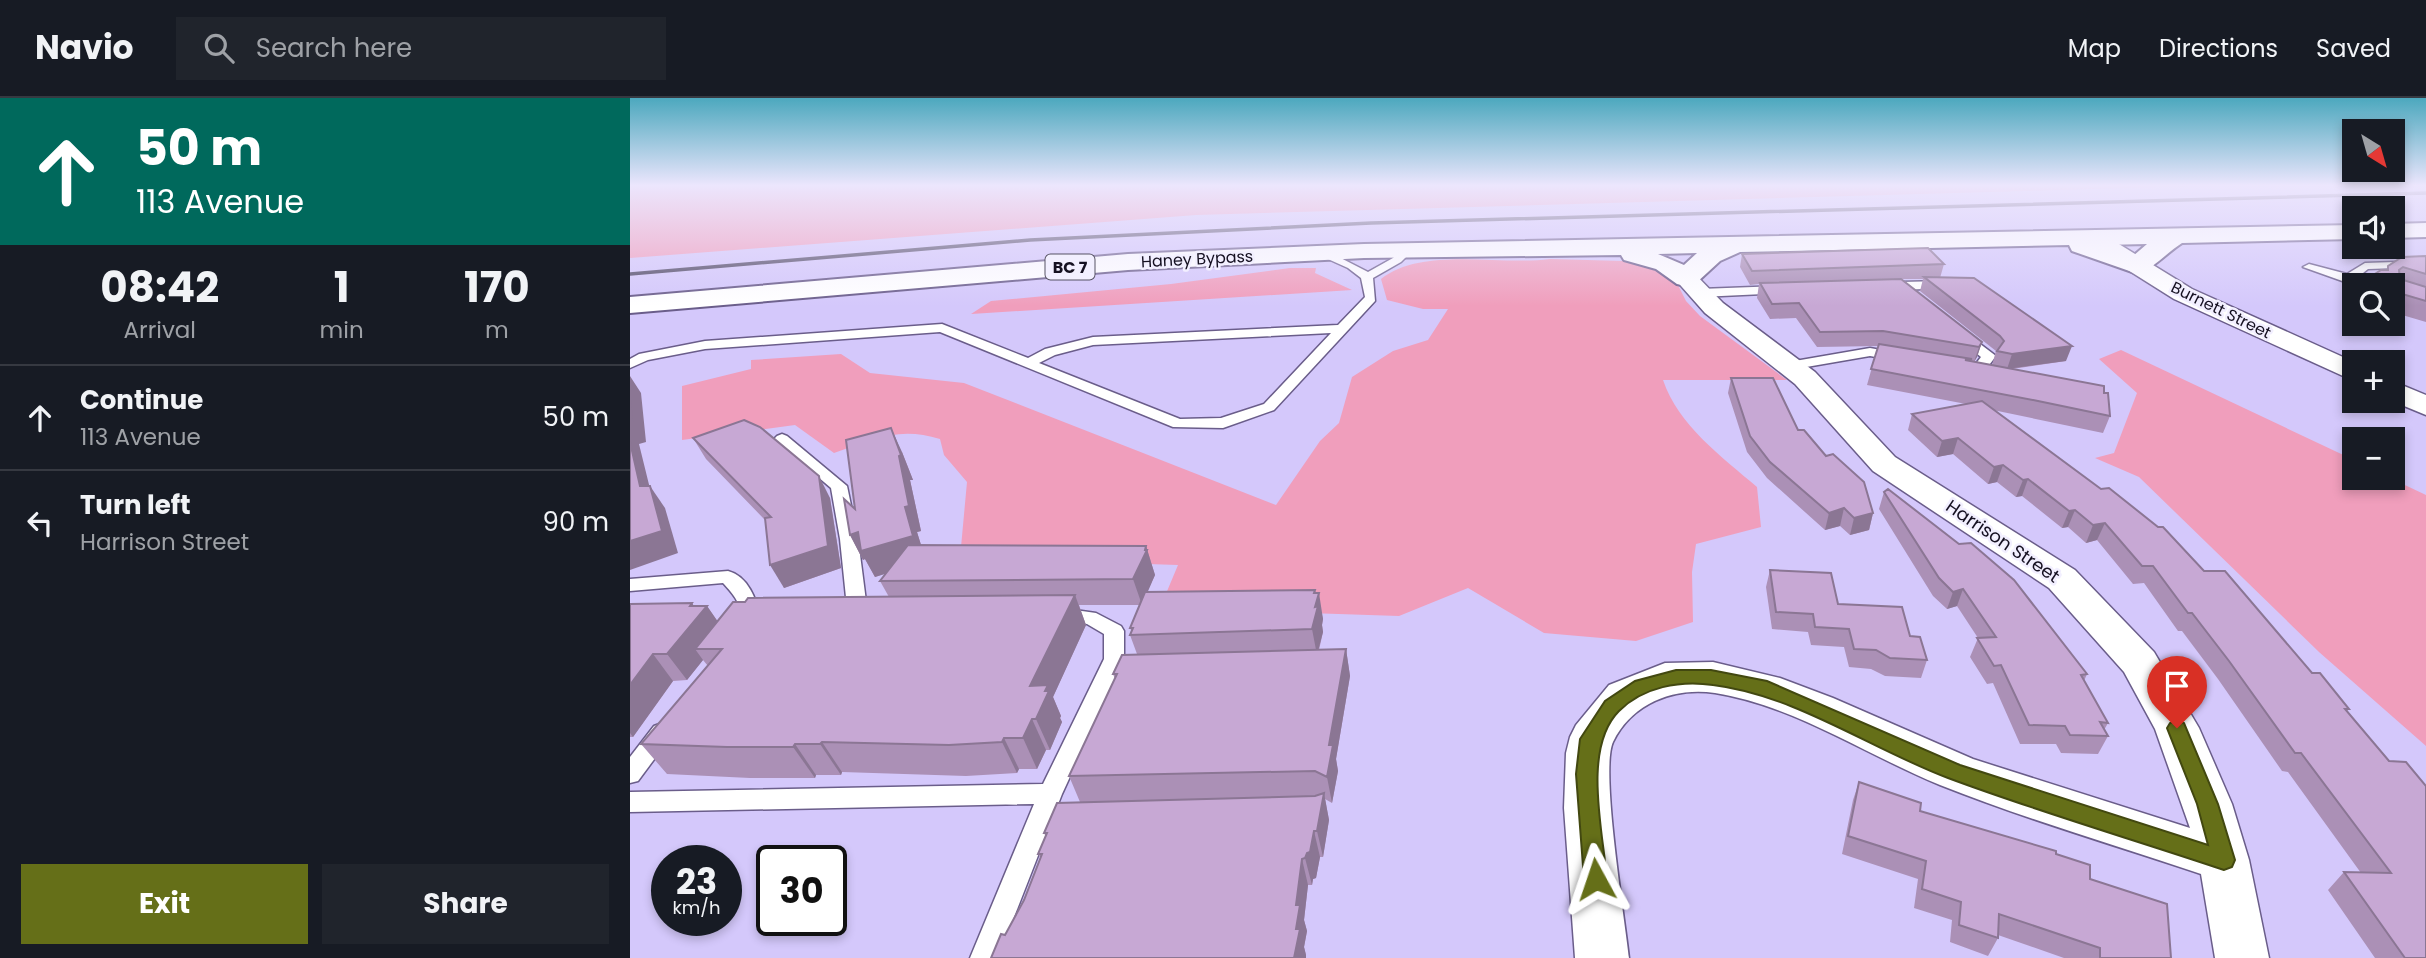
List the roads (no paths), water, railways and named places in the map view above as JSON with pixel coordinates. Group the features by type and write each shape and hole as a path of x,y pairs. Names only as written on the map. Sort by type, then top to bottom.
{"highway":[{"path":"2405,231 2426,230"},
{"name":"Haney Bypass","path":"630,305 1128,262 1322,253 2342,232"},
{"path":"2031,239 2081,246 2138,266 2151,252 2176,236"},
{"path":"1512,250 1633,255 1665,264 1693,285 1707,256 1740,246"}],"street":[{"name":"Burnett Street","path":"2092,238 2183,294 2342,367"},
{"name":"Harrison Street","path":"1693,285 1714,308 1805,377 1884,464 2062,579 2139,662 2177,728 2208,804 2224,860 2242,958"},
{"path":"2405,396 2426,406"},
{"path":"1602,958 1587,774 1590,739 1612,706 1641,687 1676,677 1711,677 1760,686 1954,771 2224,860"}],"lane":[{"path":"1367,277 1397,260 1406,251"},
{"path":"630,364 644,357 705,345 942,328 1178,424 1223,423 1269,407 1370,298 1367,277 1352,266 1322,253"},
{"path":"2356,273 2365,266 2426,264"},
{"path":"2309,267 2342,277"},
{"path":"1921,302 1895,286 1960,284"},
{"path":"1693,285 1794,290"},
{"path":"1950,325 1989,356 1985,371 1951,365"},
{"path":"1028,363 1050,352 1093,341 1342,329"},
{"path":"1789,366 1870,352 1911,359"},
{"path":"782,439 839,486 859,617"},
{"path":"630,585 728,577 747,598 750,618 733,638"},
{"path":"984,958 1050,794 1114,659 1114,631 1103,621 1088,615 1034,616"},
{"path":"831,617 886,617"},
{"path":"750,618 777,618"},
{"path":"1109,672 1137,671"},
{"path":"630,774 678,712"},
{"path":"630,802 1050,794"},
{"path":"1041,817 1069,816"}],"railway":[{"path":"630,274 1030,240 1308,226"}]}
